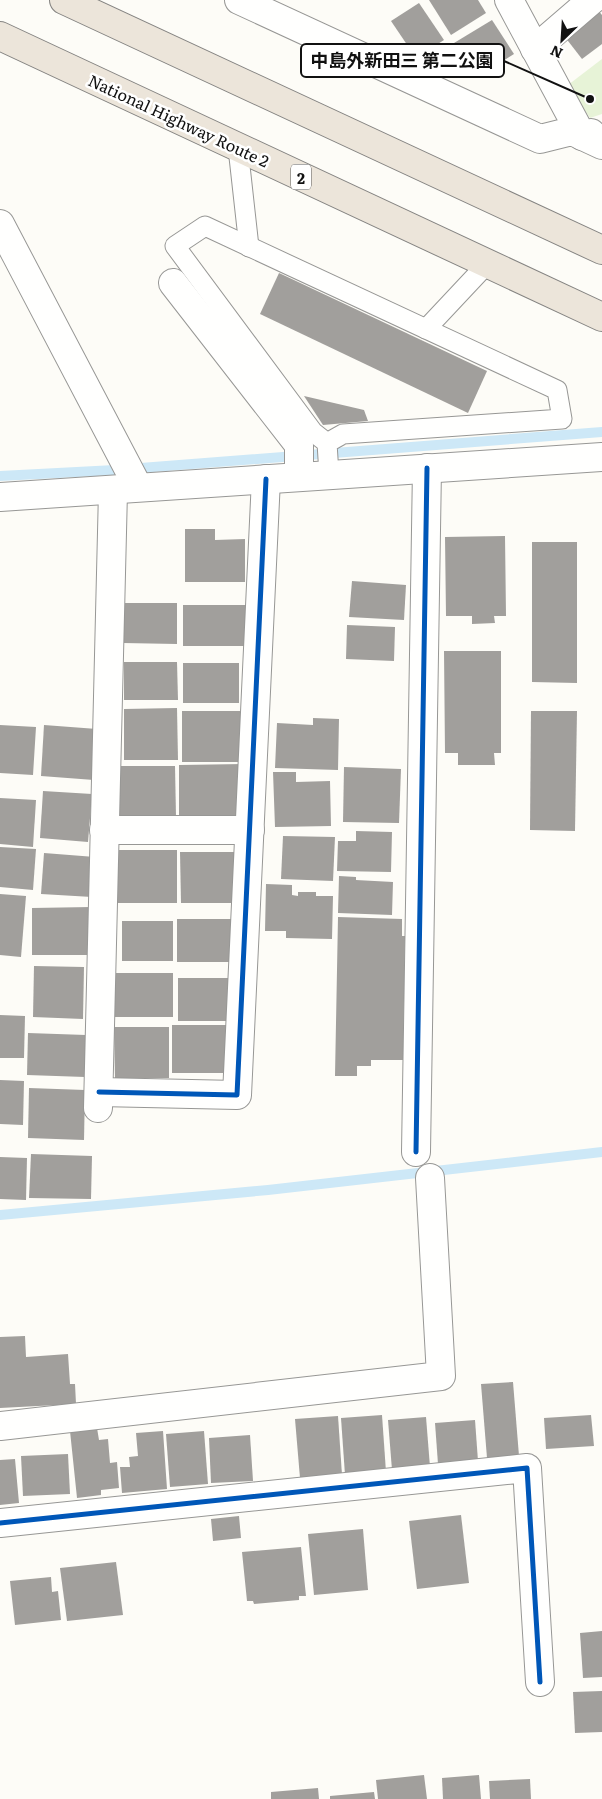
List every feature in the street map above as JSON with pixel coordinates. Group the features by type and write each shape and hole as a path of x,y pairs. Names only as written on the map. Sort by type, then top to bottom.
{"highway":[{"path":"64,0 602,250"},
{"name":"National Highway Route 2","path":"0,36 602,317"}],"street":[{"path":"239,0 540,139 572,131 595,137"},
{"path":"509,0 535,49 595,137"},
{"path":"535,49 592,0"},
{"path":"0,224 128,479 104,830 98,1101 237,1095 266,479"},
{"path":"173,283 300,462"},
{"path":"0,497 128,479 266,479 300,462 328,458 427,468 602,457"},
{"path":"416,1152 427,468"},
{"path":"104,830 250,830"},
{"path":"0,1426 441,1376 430,1178"},
{"path":"0,1523 528,1468 540,1682"}],"lane":[{"path":"238,148 249,247"},
{"path":"205,226 426,329 557,390 562,419 343,434 328,458 313,432 175,246 205,226"},
{"path":"426,329 487,264"}],"green space":[{"path":"602,59 602,114 590,118 568,85"}],"building":[{"path":"429,0 478,0 486,13 451,35"},
{"path":"591,2 602,15 602,44 582,59 558,28"},
{"path":"419,3 444,40 416,58 391,21"},
{"path":"492,20 514,54 476,78 454,43"},
{"path":"279,273 487,371 468,413 260,314"},
{"path":"304,396 364,410 368,421 323,425"},
{"path":"185,529 215,529 215,540 245,539 245,582 185,582"},
{"path":"505,536 506,616 494,616 495,623 472,624 472,616 446,616 445,537"},
{"path":"532,542 577,542 577,683 532,682"},
{"path":"352,581 406,585 404,620 349,617"},
{"path":"123,603 177,603 177,644 123,643"},
{"path":"183,605 246,605 246,646 183,646"},
{"path":"347,625 395,627 394,661 346,659"},
{"path":"444,651 501,651 501,753 494,753 495,765 458,765 458,753 445,753"},
{"path":"124,662 177,662 178,700 124,700"},
{"path":"183,663 239,663 239,703 183,703"},
{"path":"177,708 178,760 124,760 124,709"},
{"path":"182,711 240,711 240,762 182,762"},
{"path":"531,711 577,711 575,831 530,830"},
{"path":"313,718 339,719 338,770 275,768 277,723 313,725"},
{"path":"0,725 36,727 33,775 0,773"},
{"path":"44,725 97,729 94,780 41,776"},
{"path":"244,764 244,819 179,819 179,765"},
{"path":"116,766 175,766 176,817 116,817"},
{"path":"344,767 401,769 399,823 343,822"},
{"path":"273,772 296,772 296,782 330,781 331,826 275,827"},
{"path":"43,791 92,794 88,842 40,838"},
{"path":"0,798 36,800 33,847 0,844"},
{"path":"356,831 392,832 391,872 337,871 338,841 356,841"},
{"path":"283,836 335,837 333,881 281,879"},
{"path":"0,847 36,849 33,890 0,887"},
{"path":"112,850 177,850 177,903 112,903"},
{"path":"180,852 239,852 240,903 181,903"},
{"path":"44,853 95,857 92,897 41,894"},
{"path":"339,876 356,877 356,880 393,882 392,915 338,913"},
{"path":"266,884 292,885 292,895 298,896 298,892 316,892 316,896 333,896 332,939 286,938 286,931 265,931"},
{"path":"0,894 26,896 21,957 0,955"},
{"path":"91,907 92,955 32,955 32,908"},
{"path":"338,917 402,919 402,936 405,936 403,1060 371,1060 371,1066 357,1066 357,1076 335,1076"},
{"path":"177,919 238,919 237,962 177,962"},
{"path":"122,921 173,921 173,961 122,961"},
{"path":"34,966 84,967 83,1019 33,1017"},
{"path":"113,973 173,973 173,1017 113,1017"},
{"path":"178,978 236,978 236,1021 178,1021"},
{"path":"0,1015 25,1016 24,1058 0,1058"},
{"path":"172,1025 231,1025 232,1073 172,1073"},
{"path":"114,1027 169,1027 169,1078 115,1078"},
{"path":"28,1033 86,1035 85,1077 27,1075"},
{"path":"0,1080 24,1081 23,1125 0,1124"},
{"path":"29,1088 85,1090 84,1140 28,1138"},
{"path":"31,1154 92,1156 91,1199 29,1198"},
{"path":"0,1157 27,1158 26,1200 0,1199"},
{"path":"25,1336 26,1357 68,1354 70,1384 75,1384 76,1404 0,1408 0,1337"},
{"path":"513,1382 519,1456 487,1458 481,1384"},
{"path":"382,1415 386,1472 345,1475 341,1418"},
{"path":"591,1415 594,1446 546,1449 544,1418"},
{"path":"338,1416 342,1475 300,1478 295,1419"},
{"path":"426,1417 430,1467 392,1470 388,1420"},
{"path":"475,1420 478,1461 438,1464 435,1423"},
{"path":"97,1428 99,1440 108,1439 110,1463 117,1462 119,1488 101,1490 101,1495 77,1498 70,1431"},
{"path":"163,1431 167,1489 122,1493 120,1467 130,1467 129,1457 138,1456 136,1433"},
{"path":"204,1431 208,1484 170,1487 166,1434"},
{"path":"250,1435 253,1481 211,1483 209,1438"},
{"path":"68,1454 70,1494 23,1496 21,1456"},
{"path":"15,1459 19,1503 0,1505 0,1460"},
{"path":"461,1515 469,1583 417,1589 409,1521"},
{"path":"239,1516 241,1538 213,1541 211,1519"},
{"path":"363,1529 368,1590 314,1595 308,1534"},
{"path":"301,1547 306,1596 299,1596 299,1600 254,1604 253,1601 247,1601 242,1552"},
{"path":"116,1562 123,1615 67,1621 60,1568"},
{"path":"51,1577 52,1592 58,1591 61,1620 15,1625 10,1581"},
{"path":"602,1631 602,1677 583,1678 580,1633"},
{"path":"602,1691 602,1732 575,1733 573,1692"},
{"path":"424,1775 427,1799 378,1799 376,1780"},
{"path":"479,1775 481,1799 443,1799 442,1778"},
{"path":"530,1779 531,1799 490,1799 489,1781"},
{"path":"318,1788 319,1799 271,1799 271,1792"},
{"path":"374,1792 375,1799 330,1799 330,1796"}],"waterway":[{"path":"0,476 115,470 602,432"},
{"path":"0,1215 268,1190 602,1152"}],"cycle path":[{"path":"416,1152 427,468"},
{"path":"99,1092 237,1095 266,479"},
{"path":"0,1523 527,1468 540,1682"}],"place":[{"name":"中島外新田三 第二公園","path":"590,99"}]}
